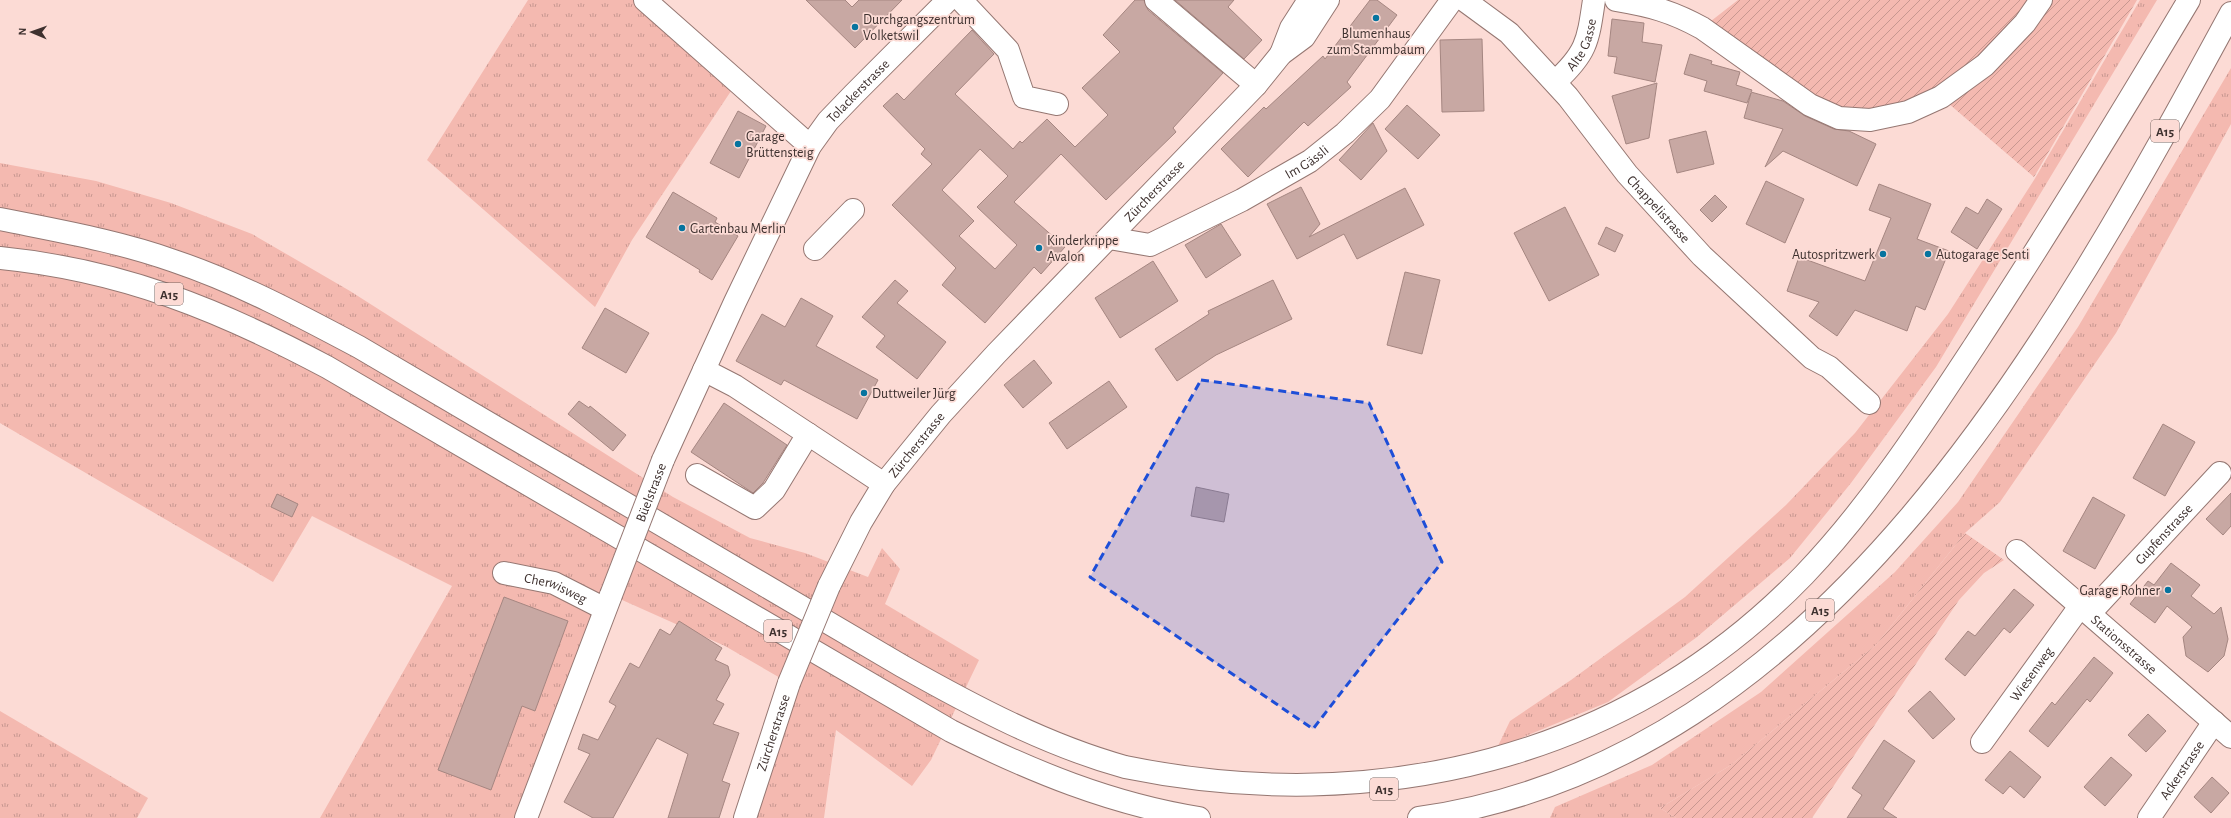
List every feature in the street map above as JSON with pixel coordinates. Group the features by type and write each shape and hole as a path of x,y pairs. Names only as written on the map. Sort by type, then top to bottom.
{"main road":[{"path":"644,0 810,146"},
{"name":"Tolackerstrasse","path":"704,370 763,241 810,146 871,64 948,0"},
{"path":"961,0 1008,50 1024,97 1057,104"},
{"path":"1156,0 1256,85"},
{"name":"Zürcherstrasse","path":"1281,54 1291,28 1309,0"},
{"name":"Zürcherstrasse","path":"745,818 789,683 829,586 861,522 884,484 966,386 1256,85 1281,54 1304,37 1328,0"},
{"name":"Im Gässli","path":"1109,238 1150,245 1242,200 1322,153 1380,99 1452,0"},
{"name":"Chappelistrasse","path":"1464,0 1509,34 1555,82 1627,174 1702,256 1812,358 1829,367 1870,403"},
{"name":"Alte Gasse","path":"1555,82 1572,66 1583,52 1590,28 1594,0"},
{"path":"1616,0 1654,6 1684,18 1702,28 1810,105 1839,118 1870,120 1908,112 1941,97 1985,65 2025,23 2041,0"},
{"name":"A15","path":"0,222 72,233 133,248 174,261 256,294 313,322 896,662 984,710 1055,743 1126,768 1174,780 1216,787 1297,794 1369,791 1425,783 1491,769 1538,754 1585,734 1627,712 1689,674 1746,630 1785,594 1815,563 1849,522 1894,463 1935,404 2055,220 2189,0"},
{"name":"A15","path":"1419,818 1466,809 1549,784 1586,770 1657,735 1727,689 1771,654 1827,604 1896,533 1929,495 1989,418 2099,248 2231,14"},
{"path":"815,249 853,210"},
{"path":"0,218 72,233"},
{"name":"A15","path":"0,258 56,265 119,278 176,296 243,324 327,367 952,731 1000,755 1061,781 1147,808 1199,818"},
{"path":"704,370 735,386 884,484"},
{"name":"Büelstrasse","path":"526,818 663,460 704,370"},
{"path":"697,475 755,508 774,490 808,434"},
{"name":"Gupfenstrasse","path":"2086,609 2220,473"},
{"name":"Stationsstrasse","path":"2017,551 2086,609 2231,737"},
{"name":"Cherwisweg","path":"504,573 554,583 608,602"},
{"name":"Wiesenweg","path":"1982,742 2086,609"},
{"name":"Ackerstrasse","path":"2149,818 2214,722"}],"highlighted area":[{"path":"1201,380 1369,403 1442,562 1313,729 1090,577"}],"green space":[{"path":"528,0 645,0 737,82 632,240 595,307 427,160"},
{"path":"1738,0 2137,0 2034,177 1941,97 1839,118 1702,28"},
{"path":"2140,0 2157,0 1936,367 1851,483 1790,558 1697,637 1608,702 1497,748 1510,721 1571,680 1685,597 1786,505 1855,433 1948,314 2034,180"},
{"path":"2231,68 2231,124 2116,333 2000,502 1965,533 1876,645 1731,765 1660,808 1676,818 1550,818 1555,807 1652,765 1761,692 1895,572 1958,502 2078,327"},
{"path":"0,163 96,181 171,203 252,234 350,291 673,497 750,538 805,553 868,577 882,548 900,569 885,604 979,660 931,760 912,786 836,730 824,818 745,818 789,683 725,646 611,595 526,818 320,818 452,586 312,516 273,582 0,423"},
{"path":"1965,533 2004,560 1984,573 1959,600 1812,818 1676,818 1660,808 1731,765 1876,645"},
{"path":"0,711 148,798 137,818 0,818"}],"building":[{"name":"Durchgangszentrum Volketswil","path":"806,0 845,0 852,7 859,0 902,0 855,48"},
{"path":"1135,0 1144,0 1148,10 1223,73 1173,128 1176,132 1106,200 1061,154 1014,202 1065,247 1041,274 1034,267 985,323 942,285 956,268 892,205 932,164 921,154 925,149 883,106 897,93 904,100 972,30 994,54 955,94 1013,149 1020,141 1022,143 1047,119 1075,147 1108,115 1082,88 1120,52 1103,35","holes":["980,149 1008,176 977,207 1017,245 995,269 959,236 974,221 942,190"]},
{"path":"1175,0 1234,0 1228,7 1262,40 1244,59"},
{"path":"1370,0 1377,0 1397,15 1347,82 1351,87 1308,126 1304,122 1248,177 1221,149 1264,107 1266,109 1323,56 1325,59"},
{"path":"1612,19 1644,23 1642,42 1662,45 1655,82 1614,73 1617,57 1608,56"},
{"path":"1482,39 1484,111 1442,112 1440,40"},
{"path":"1690,54 1712,61 1711,64 1740,72 1736,85 1752,90 1751,92 1783,101 1805,116 1834,129 1849,131 1876,144 1857,186 1783,151 1765,167 1783,129 1744,118 1751,93 1747,103 1704,91 1707,81 1684,74"},
{"path":"1657,83 1649,138 1626,144 1612,96"},
{"path":"1407,105 1440,135 1418,159 1385,129"},
{"name":"Garage Brüttensteig","path":"738,111 766,126 739,178 710,163"},
{"path":"1373,123 1387,151 1361,180 1339,160"},
{"path":"1706,131 1714,164 1677,173 1669,140"},
{"path":"1766,181 1804,199 1785,243 1746,224"},
{"path":"1879,184 1931,204 1917,239 1949,251 1925,310 1916,306 1907,331 1855,310 1837,336 1809,316 1819,302 1787,291 1799,257 1865,281 1891,218 1869,210"},
{"path":"1301,187 1320,224 1309,237 1405,188 1424,225 1357,259 1344,234 1297,259 1267,204"},
{"name":"Gartenbau Merlin","path":"673,192 717,218 715,222 738,236 712,280 699,272 700,270 646,237"},
{"path":"1715,195 1727,207 1712,222 1700,210"},
{"path":"1987,199 2002,209 1977,249 1951,232 1966,207 1978,214"},
{"path":"1565,207 1599,275 1549,301 1514,233"},
{"path":"1221,224 1241,255 1206,278 1185,245"},
{"path":"1606,227 1623,235 1615,252 1598,244"},
{"path":"1153,261 1178,301 1120,338 1095,298"},
{"path":"1405,272 1440,280 1422,354 1387,345"},
{"path":"895,280 908,291 897,303 946,342 917,379 876,347 885,336 862,317"},
{"path":"1273,280 1292,319 1216,355 1177,381 1155,349 1209,314 1208,311"},
{"path":"801,298 833,316 816,346 878,380 857,419 784,380 781,385 736,361 762,314 785,327"},
{"path":"605,308 649,333 626,373 582,348"},
{"path":"1034,360 1052,383 1023,408 1004,385"},
{"path":"1109,381 1127,407 1067,449 1049,423"},
{"path":"579,401 589,408 590,406 626,435 613,451 568,414"},
{"path":"724,403 787,445 763,483 753,493 691,452"},
{"path":"2163,424 2195,442 2165,496 2133,478"},
{"path":"1196,487 1229,494 1224,522 1191,516"},
{"path":"2231,493 2231,526 2223,535 2206,519"},
{"path":"277,494 298,504 292,517 271,507"},
{"path":"2093,497 2125,515 2095,569 2063,551"},
{"path":"2171,563 2200,585 2191,596 2214,614 2221,607 2228,639 2224,656 2208,672 2186,656 2183,637 2192,627 2167,606 2155,623 2130,604 2148,581 2154,585"},
{"path":"2014,589 2034,605 2010,633 2004,628 1965,676 1945,659 1968,631 1975,636"},
{"path":"504,597 568,621 535,711 522,706 491,790 438,770"},
{"path":"679,621 722,648 715,660 728,666 730,675 716,700 724,704 713,724 739,733 722,781 730,784 719,818 668,818 688,754 657,738 613,818 593,818 564,802 590,754 578,749 583,734 598,740 616,706 609,702 630,663 639,668 660,629 670,635"},
{"path":"2094,657 2113,673 2090,702 2087,699 2048,747 2029,731 2052,702 2055,705"},
{"path":"1930,691 1955,719 1933,739 1908,711"},
{"path":"2148,714 2166,731 2146,752 2128,735"},
{"path":"1884,740 1915,761 1883,809 1897,818 1847,818 1862,795 1852,788"},
{"path":"2010,751 2041,777 2024,798 2010,786 2003,794 1985,780"},
{"path":"2111,757 2132,775 2105,806 2084,787"},
{"path":"2212,777 2229,793 2211,813 2194,797"}],"place":[{"name":"Blumenhaus zum Stammbaum","path":"1376,18"},
{"name":"Durchgangszentrum Volketswil","path":"855,27"},
{"name":"Garage Brüttensteig","path":"738,144"},
{"name":"Gartenbau Merlin","path":"682,228"},
{"name":"Kinderkrippe Avalon","path":"1039,248"},
{"name":"Autospritzwerk","path":"1883,254"},
{"name":"Autogarage Senti","path":"1928,254"},
{"name":"Duttweiler Jürg","path":"864,393"},
{"name":"Garage Rohner","path":"2168,590"}]}
